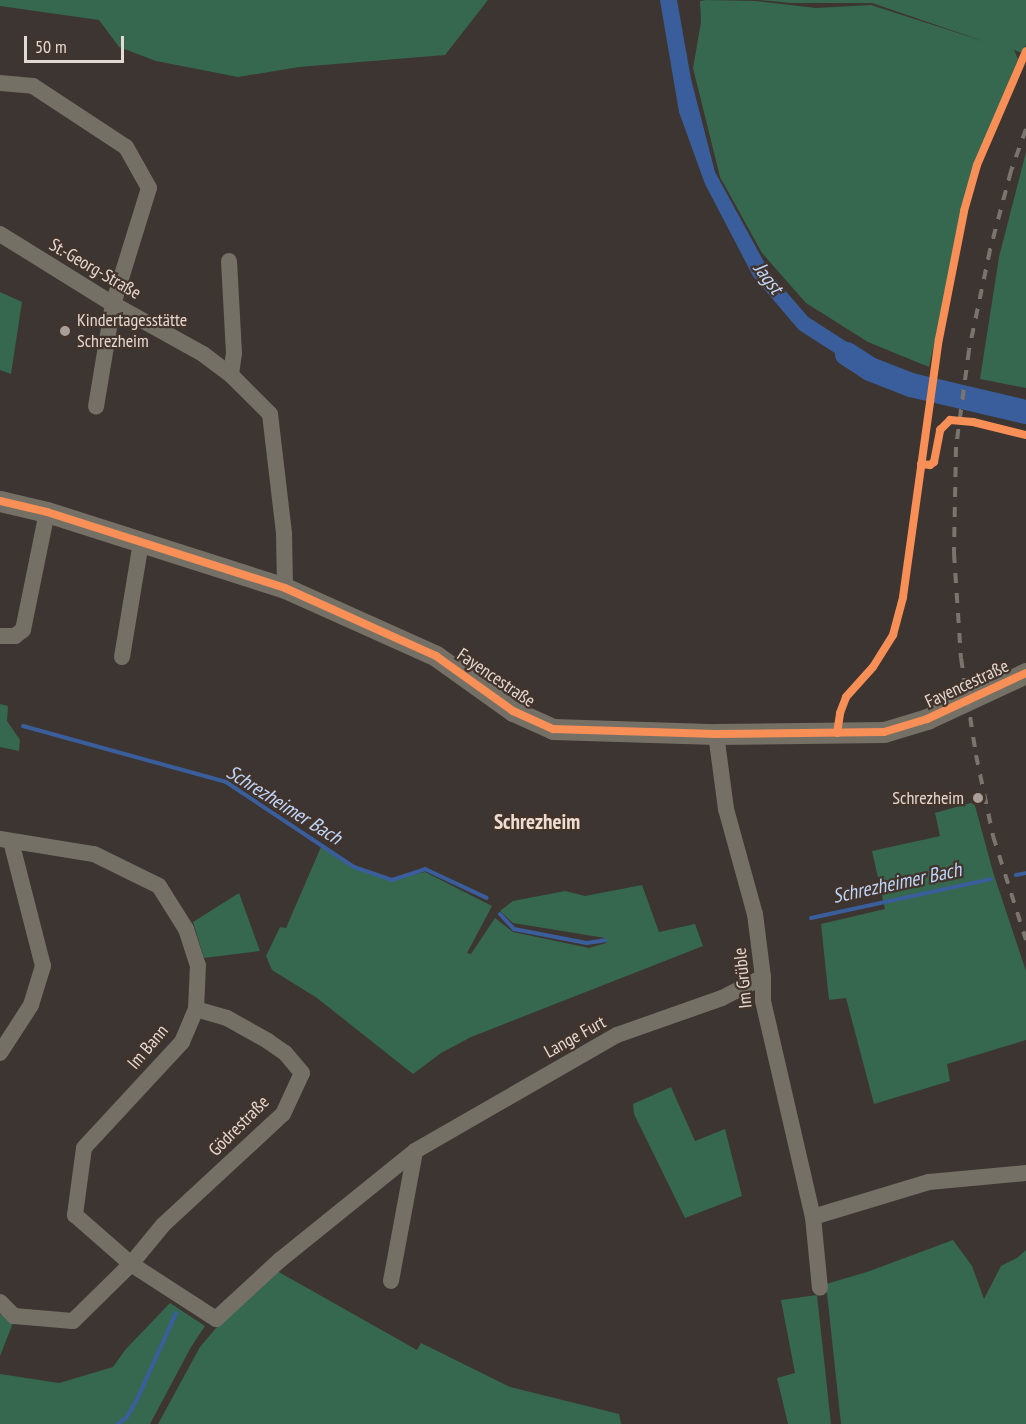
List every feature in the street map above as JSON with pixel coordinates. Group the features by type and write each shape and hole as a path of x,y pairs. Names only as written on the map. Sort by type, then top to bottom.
{"street":[{"path":"0,83 33,86 126,147 149,188 113,304 96,407"},
{"name":"St.-Georg-Straße","path":"0,234 113,304 203,354 231,375 270,414 284,534 285,588"},
{"path":"229,261 234,353 231,375"},
{"name":"Fayencestraße","path":"0,501 47,512 285,588 436,656 513,711 553,729 716,734 884,732 927,719 1026,673"},
{"path":"0,636 15,636 23,630 47,512"},
{"path":"122,657 141,542"},
{"name":"Im Grüble","path":"716,734 726,809 755,914 763,977 763,1001 813,1217 820,1288"},
{"path":"0,1053 31,1005 43,966 5,840"},
{"name":"Im Bann","path":"5,840 94,854 159,886 186,929 198,965 196,1009 182,1042 84,1148 75,1215 131,1264 216,1319"},
{"name":"Lange Furt","path":"216,1319 280,1260 415,1151 617,1035 722,998 763,977"},
{"name":"Gödrestraße","path":"131,1264 163,1225 283,1114 302,1073 285,1053 268,1041 227,1018 196,1009"},
{"path":"390,1281 415,1151"},
{"path":"813,1217 928,1182 1026,1173"},
{"path":"0,1302 14,1316 73,1321 131,1264"}],"green space":[{"path":"0,0 488,0 445,55 299,67 238,77 156,61 119,47 99,20 0,6"},
{"path":"759,0 1026,0 1026,44 1022,53 1014,50 1018,59 973,168 929,367 868,342 806,303 762,253 720,177 693,68 701,22 700,1 756,1 816,8 871,5 986,42 872,3 791,3"},
{"path":"1026,152 1026,388 980,379 999,257"},
{"path":"0,292 22,302 11,374 0,370"},
{"path":"0,704 8,706 7,721 20,740 19,751 0,747"},
{"path":"974,802 993,872 1026,971 1026,1040 947,1064 950,1081 874,1104 846,998 829,1000 821,924 885,909 872,851 940,836 935,813"},
{"path":"321,847 354,867 392,880 425,872 492,906 467,953 471,954 495,918 513,932 589,948 606,943 605,938 513,923 500,911 513,901 565,891 585,896 642,885 659,932 695,924 703,946 471,1037 441,1053 413,1074 317,998 272,970 266,956 280,927 286,928"},
{"path":"239,893 260,951 204,958 193,922"},
{"path":"671,1087 695,1141 725,1129 742,1196 685,1218 634,1114 633,1104"},
{"path":"953,1240 972,1266 984,1299 1001,1266 1017,1258 1026,1250 1026,1424 841,1424 826,1284 867,1272"},
{"path":"277,1271 417,1350 421,1343 510,1387 619,1414 621,1424 158,1424 200,1347 216,1328"},
{"path":"817,1295 831,1424 788,1424 777,1378 795,1373 781,1300"},
{"path":"170,1303 205,1326 191,1347 150,1424 0,1424 0,1374 59,1383 113,1367 125,1350"},
{"path":"0,1314 13,1323 0,1356"}],"water":[{"path":"660,0 677,0 691,79 715,172 770,273 808,317 875,360 874,378 799,330 753,276 705,184 679,112"}],"waterway":[{"name":"Jagst","path":"847,354 870,369 911,385 1026,412"},
{"name":"Schrezheimer Bach","path":"23,726 226,782 354,867 392,880 425,869 487,898"},
{"name":"Schrezheimer Bach","path":"1016,875 1026,873"},
{"name":"Schrezheimer Bach","path":"811,918 991,879"},
{"name":"Schrezheimer Bach","path":"500,914 514,929 587,943 605,940"},
{"path":"118,1424 127,1417 139,1395 176,1313"}],"railway":[{"path":"1026,129 1011,171 990,250 969,350 956,447 954,553 961,658 976,755 993,836 1026,940"}],"cycle path":[{"path":"837,733 840,713 846,697 873,667 893,635 903,597 939,339 964,211 977,165 1026,51"},
{"path":"921,464 930,465 934,462 940,430 950,420 973,422 1026,435"},
{"path":"0,501 47,512 285,588 436,656 513,711 553,729 716,734 884,732 927,719 1026,673"}],"place":[{"name":"Kindertagesstätte Schrezheim","path":"65,331"},
{"name":"Schrezheim","path":"978,798"}],"district":[{"name":"Schrezheim","path":"537,822"}]}
